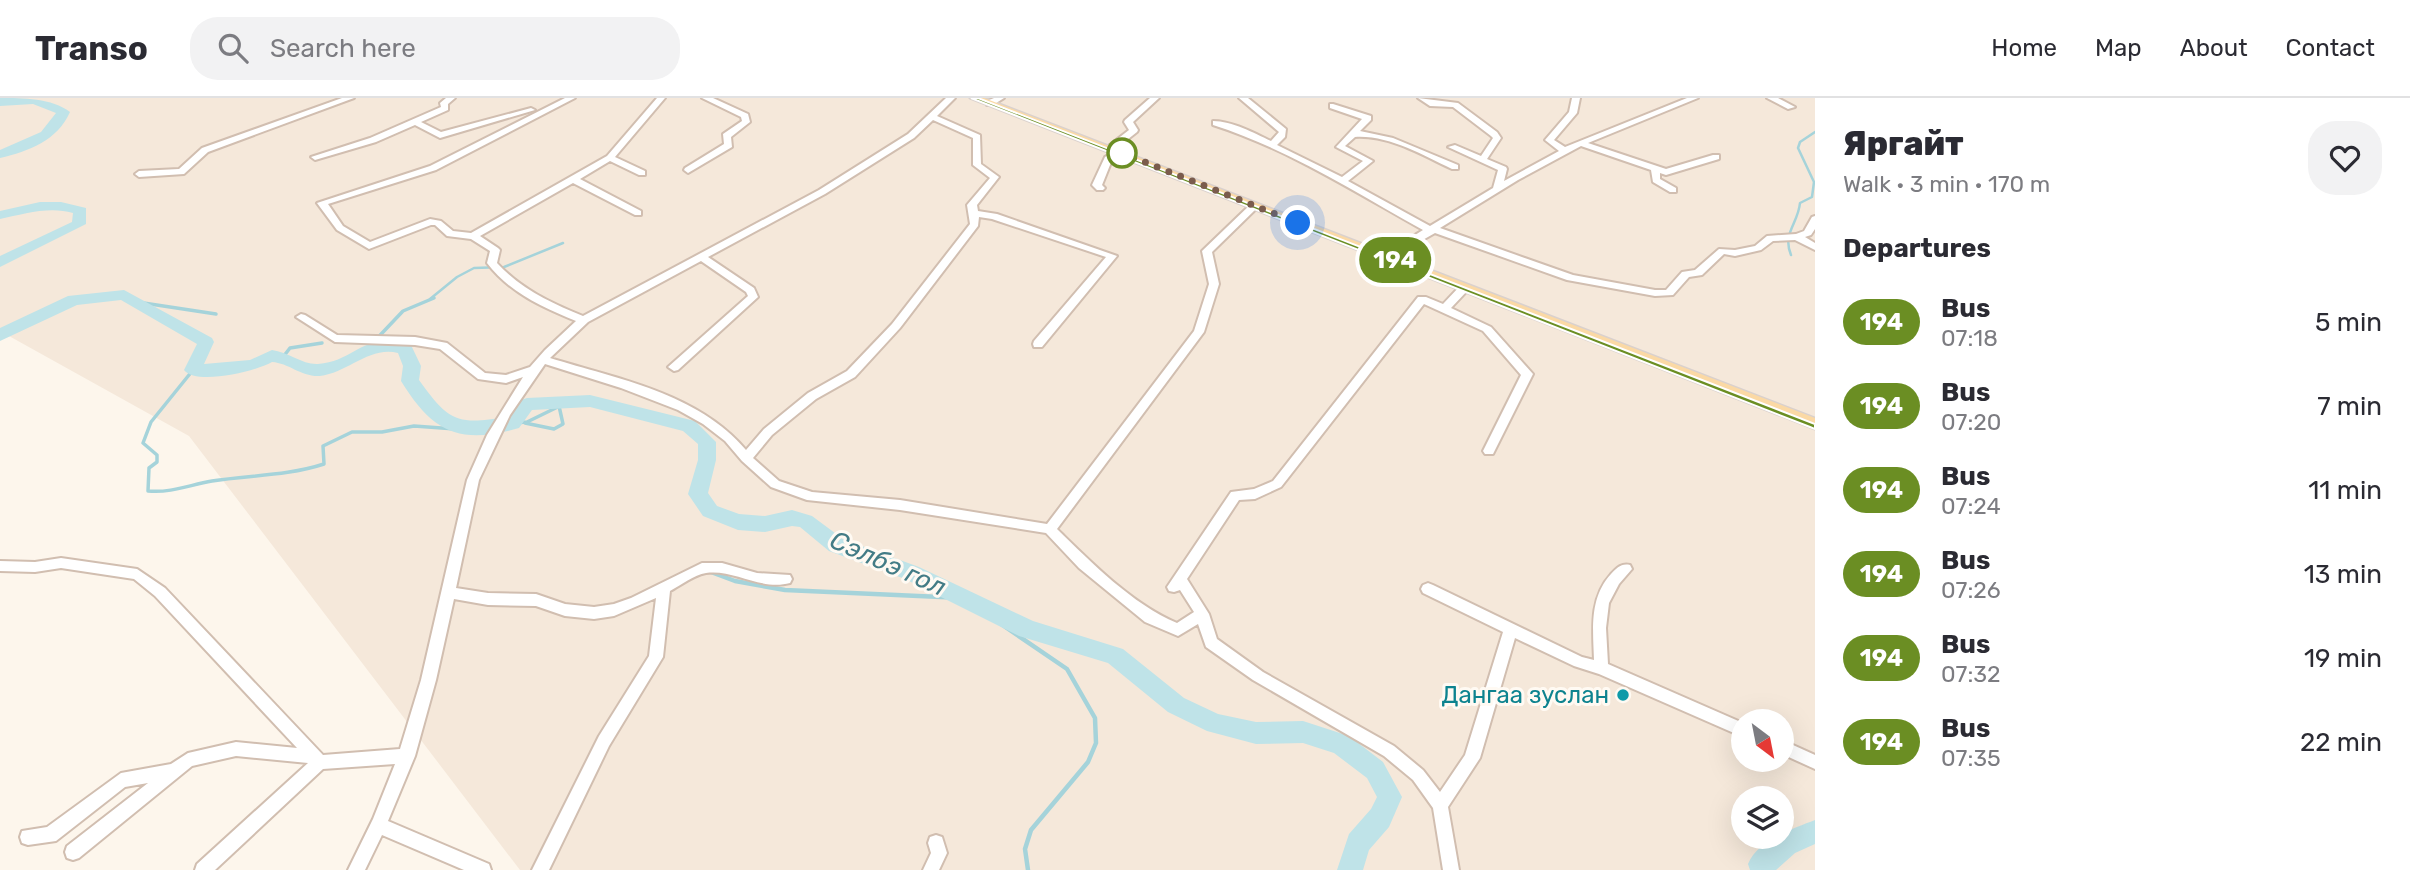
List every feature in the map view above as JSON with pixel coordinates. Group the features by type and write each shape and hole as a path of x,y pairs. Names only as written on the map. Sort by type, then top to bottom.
{"main road":[{"path":"975,98 995,101 1464,288 1815,424"}],"street":[{"path":"139,174 181,172 205,150 349,98"},
{"path":"315,157 373,140 416,122 445,107 444,103 450,98"},
{"path":"571,98 433,168 322,202 340,228 369,246 430,222 438,223 450,234 473,236 495,250 492,263 507,282 538,302 584,320"},
{"path":"473,236 610,158 661,98"},
{"path":"688,170 729,145 726,136 746,122 745,116 706,98"},
{"path":"356,870 380,826 407,756 473,480 485,449 539,365 556,343 584,320 856,172 911,136 951,98"},
{"path":"1100,188 1097,185 1108,159 1133,130 1128,122 1155,98"},
{"path":"1243,98 1283,131 1281,137 1272,145"},
{"path":"1422,98 1433,104 1455,105 1494,134 1497,138 1483,159"},
{"path":"1565,151 1549,140 1573,113 1576,98"},
{"path":"1386,257 1497,189 1580,143 1694,98"},
{"path":"1771,98 1791,107"},
{"path":"416,122 440,135 559,104"},
{"path":"1333,106 1368,118 1340,147 1369,161 1341,182"},
{"path":"746,458 768,432 813,396 851,374 887,336 975,223 972,205 995,177 978,164 977,138 933,117"},
{"path":"1216,123 1272,145 1433,230 1571,278 1655,293 1669,293 1686,274 1698,274 1721,251 1735,253 1758,248 1770,238 1797,237 1815,241"},
{"path":"1354,134 1364,132 1378,136 1455,167"},
{"path":"1580,143 1666,172 1716,157"},
{"path":"1452,148 1503,169 1497,189"},
{"path":"610,158 642,173"},
{"path":"1655,170 1656,180 1673,190"},
{"path":"573,179 638,214"},
{"path":"1050,528 1199,332 1214,284 1207,251 1254,205"},
{"path":"973,213 994,216 1112,256 1038,344"},
{"path":"1797,237 1808,233 1815,219"},
{"path":"1797,237 1815,247"},
{"path":"674,367 753,297 750,290 701,257"},
{"path":"1446,307 1464,288"},
{"path":"1451,870 1440,805 1418,775 1389,751 1258,676 1211,643 1202,614 1177,583 1235,495 1255,494 1277,484 1422,299 1446,307 1487,329 1527,374 1489,451"},
{"path":"301,317 335,338 415,341 443,346 482,376 506,379 539,365 654,396 720,429 746,458 775,484 811,497 900,505 1050,528 1084,564 1150,618 1178,629 1202,614"},
{"path":"0,566 35,567 61,563 137,573 145,578 318,760"},
{"path":"447,592 488,599 536,600 565,610 594,613 614,610 702,568 722,568 757,578 785,579"},
{"path":"1601,668 1601,600 1615,577 1625,569"},
{"path":"540,870 604,741 656,657 664,587"},
{"path":"1428,589 1579,662 1601,668 1731,725"},
{"path":"1440,805 1472,758 1511,629"},
{"path":"73,852 188,761 236,749 318,760 407,756"},
{"path":"1794,752 1815,762"},
{"path":"203,870 318,760"},
{"path":"28,837 50,835 121,780 176,770"},
{"path":"380,826 483,870"},
{"path":"931,870 939,853 936,843"}],"shaded area":[{"path":"0,98 1815,98 1815,870 520,870 189,436 0,331"}],"waterway":[{"name":"Сэлбэ гол","path":"0,102 41,102 63,112 59,121 46,135 0,154"},
{"path":"1791,255 1789,234 1800,203 1812,197 1814,182 1798,148 1800,142 1815,132"},
{"name":"Сэлбэ гол","path":"0,215 51,206 81,211 79,224 0,262"},
{"path":"430,299 457,277 474,268 504,267 563,243"},
{"name":"Сэлбэ гол","path":"0,335 74,300 124,295 206,342 193,370 253,365 272,356 317,370 339,364 368,349 391,346 405,349 412,366 410,381 434,415 469,430 513,423 527,404 590,401 689,426 707,442 707,460 698,494 710,511 738,522 765,524 792,518 805,521 836,545 912,573 1027,629 1115,656 1176,705 1215,724 1256,733 1303,732 1341,744 1375,770 1390,797 1380,818 1358,843 1350,870"},
{"path":"367,349 403,311 434,298"},
{"path":"137,302 216,314"},
{"path":"283,357 290,348 322,343"},
{"path":"193,370 151,422 143,443 157,455 157,462 149,468 148,491 165,491 324,464 323,446 352,432 382,432 414,426 469,430"},
{"name":"Сэлбэ гол","path":"559,406 570,401"},
{"path":"513,423 527,422 559,406"},
{"path":"525,423 554,429 563,424 559,406"},
{"path":"711,572 735,581 785,590 963,598 1067,669 1095,718 1096,743 1088,762 1031,830 1025,849 1028,870"},
{"name":"Сэлбэ гол","path":"1763,870 1761,864 1786,844 1815,832"}],"bus line":[{"name":"194","path":"975,98 1815,424"}],"place":[{"name":"Дангаа зуслан","path":"1623,695"}],"route":[{"path":"1122,153 1298,223"}]}
